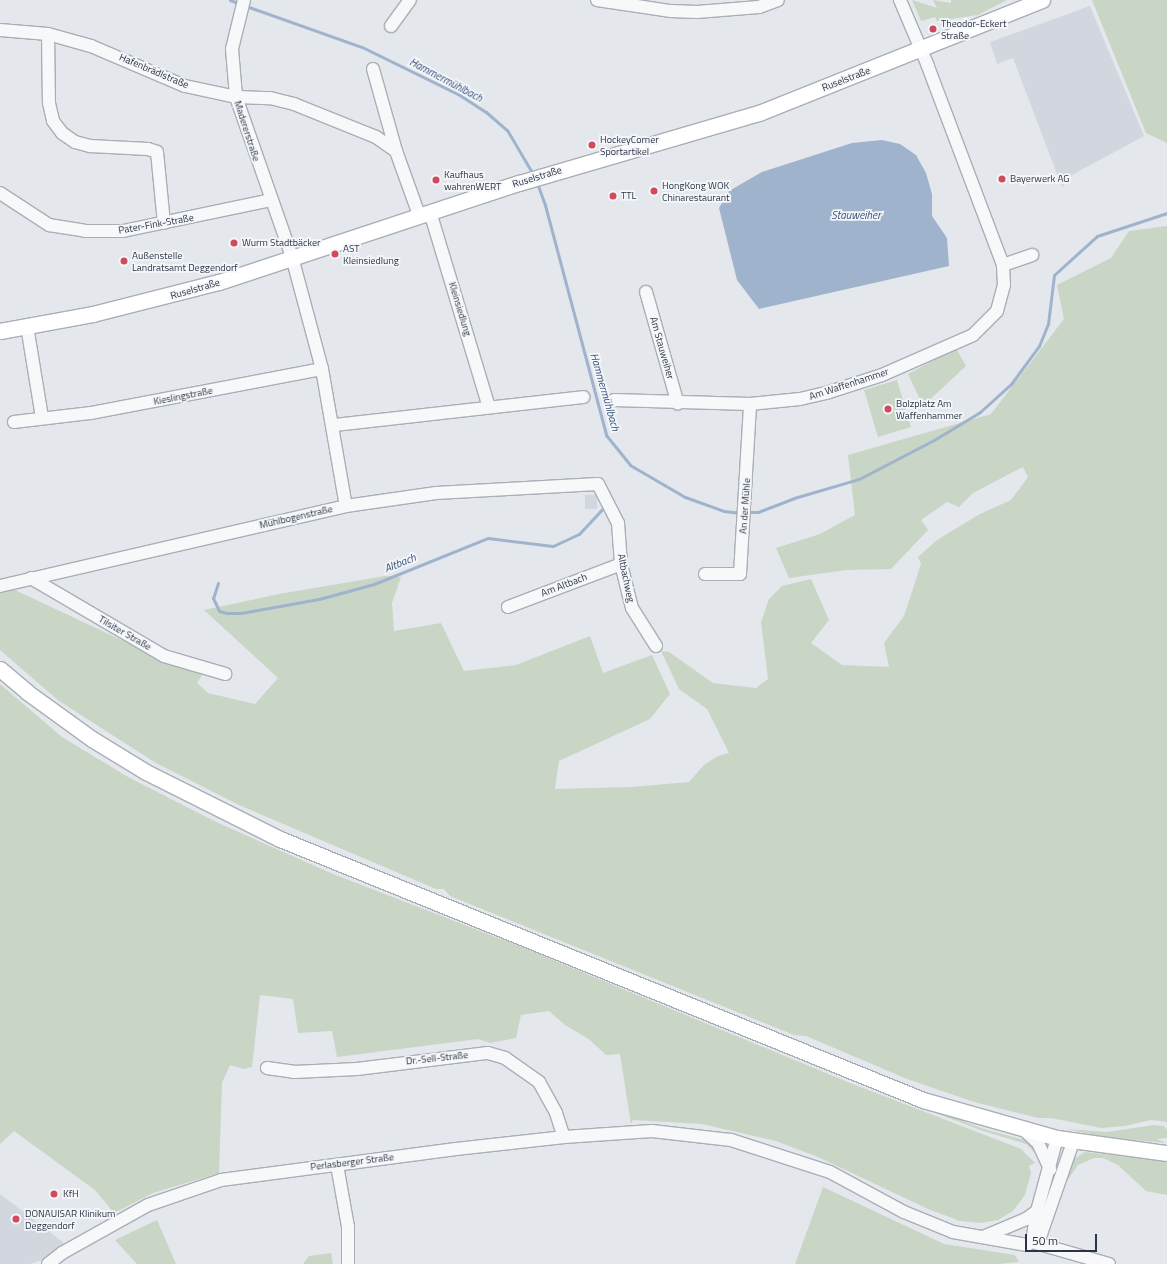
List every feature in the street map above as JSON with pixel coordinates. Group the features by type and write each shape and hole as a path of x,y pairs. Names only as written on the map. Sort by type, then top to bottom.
{"main road":[{"name":"Ruselstraße","path":"0,331 158,299 219,282 519,183 759,113 922,50 1042,0"},
{"path":"0,669 27,692 92,739 146,772 280,839 923,1100 1024,1130 1074,1142 1167,1152"}],"street":[{"path":"391,26 410,0"},
{"path":"597,0 685,12 719,11 778,0"},
{"name":"Am Waffenhammer","path":"614,400 678,404 750,404 800,399 826,393 882,375 973,335 997,311 1004,284 1003,265 922,50 900,0"},
{"name":"Madererstraße","path":"242,6 232,49 236,97 292,257"},
{"name":"Hafenbrädlstraße","path":"0,30 48,34 119,57 185,86 236,97 270,98 294,104 376,137 396,151"},
{"path":"48,34 49,103 53,121 62,133 75,142 90,146 148,149 157,152 164,223"},
{"path":"373,69 396,151 425,214"},
{"path":"376,137 389,125"},
{"name":"Pater-Fink-Straße","path":"0,193 49,225 85,231 123,231 272,200"},
{"name":"Kleinsiedlung","path":"425,214 489,407"},
{"path":"1003,265 1032,254"},
{"path":"292,257 322,369 334,425 346,506"},
{"name":"Am Stauweiher","path":"646,292 678,404"},
{"path":"27,326 42,418"},
{"name":"Kieslingstraße","path":"14,422 105,410 322,369"},
{"path":"334,425 583,397"},
{"name":"An der Mühle","path":"705,574 740,574 745,510 750,404"},
{"name":"Mühlbogenstraße","path":"0,586 346,506 436,493 598,484"},
{"name":"Altbachweg","path":"598,484 618,523 621,564 632,608 656,646"},
{"name":"Am Altbach","path":"508,606 621,564"},
{"name":"Tilsiter Straße","path":"31,578 164,656 225,674"},
{"name":"Dr.-Sell-Straße","path":"267,1068 294,1072 357,1069 488,1053 505,1058 539,1082 556,1113 564,1137"},
{"path":"1024,1130 1038,1143 1050,1169"},
{"name":"Perlasberger Straße","path":"48,1264 88,1237 155,1202 221,1180 564,1137 652,1131 676,1132 731,1140 830,1172 904,1212 953,1232 1020,1245 1032,1242"},
{"path":"1032,1242 1037,1211 1058,1138"},
{"path":"1032,1242 1041,1234 1074,1142"},
{"path":"337,1165 348,1227 348,1264"},
{"path":"981,1238 1026,1219 1037,1211"},
{"path":"1032,1242 1109,1264"}],"shaded area":[{"path":"1090,6 1144,136 1072,175 1062,187 1013,58 997,64 990,42"},
{"path":"585,495 597,495 597,509 585,509"},
{"name":"DONAUISAR Klinikum Deggendorf","path":"0,1194 64,1243 41,1260 30,1264 0,1264"}],"green space":[{"path":"912,0 937,8 933,0 951,3 951,0 1007,0 978,15 937,21 935,17 921,21"},
{"path":"1092,0 1167,0 1167,143 1146,133"},
{"path":"1167,226 1167,1122 1151,1120 1125,1126 1101,1128 1051,1118 1038,1118 974,1102 907,1079 806,1036 794,1035 450,896 444,889 436,889 239,805 156,763 59,701 0,650 0,583 164,660 204,672 197,683 208,693 255,704 278,678 204,610 279,594 385,576 401,577 392,603 394,631 441,623 464,671 516,665 590,636 603,673 652,655 670,694 650,719 559,761 555,789 631,787 689,782 704,765 718,756 729,753 707,709 679,689 661,651 669,652 713,683 756,688 768,679 761,622 769,599 782,586 811,579 829,620 811,643 842,665 889,667 884,643 904,616 921,564 918,557 937,540 980,514 1011,500 1028,477 1023,467 973,493 959,507 947,502 921,520 928,530 891,569 847,570 789,578 776,548 820,534 855,515 848,455 991,414 1064,319 1057,285 1111,258 1129,231"},
{"path":"956,348 966,366 923,406 908,374"},
{"name":"Bolzplatz Am Waffenhammer","path":"897,380 911,427 878,437 864,390"},
{"path":"0,684 62,737 128,777 216,822 333,874 524,948 850,1083 1021,1149 1035,1163 1029,1166 1031,1173 1025,1195 1013,1211 998,1220 980,1223 960,1221 928,1209 818,1157 776,1141 702,1124 633,1120 631,1124 620,1054 606,1055 590,1040 565,1025 549,1011 521,1015 516,1038 490,1043 478,1039 337,1057 332,1031 298,1033 293,999 260,995 252,1067 243,1069 230,1065 222,1083 219,1173 153,1193 114,1213 95,1190 14,1131 0,1144"},
{"path":"916,1103 984,1129 1028,1141 1039,1157 1026,1144 983,1131 915,1105"},
{"path":"1154,1125 1164,1126 1167,1130 1167,1138 1156,1139 1167,1143 1110,1138 1066,1129 1107,1132"},
{"path":"1085,1152 1167,1161 1167,1195 1146,1191 1118,1165 1103,1158 1094,1158 1078,1165 1062,1188 1074,1159"},
{"path":"823,1187 944,1244 1015,1255 1019,1262 999,1264 795,1264"},
{"path":"157,1220 176,1264 137,1264 115,1240"},
{"path":"331,1253 333,1264 303,1264 309,1256"}],"water":[{"name":"Stauweiher","path":"882,140 900,144 916,155 926,173 932,194 932,216 947,238 949,266 759,309 737,280 719,208 729,191 762,172 852,143"}],"waterway":[{"name":"Hammermühlbach","path":"230,0 241,4"},
{"name":"Hammermühlbach","path":"246,6 362,47 458,94 486,112 507,130 533,174"},
{"name":"Hammermühlbach","path":"537,183 545,205 606,435 630,465 685,497 724,511 741,513"},
{"name":"Hammermühlbach","path":"747,512 758,512 794,498 859,479 934,440 980,412 1011,384 1039,346 1048,324 1054,275 1097,236 1167,213"},
{"name":"Altbach","path":"218,583 213,598 219,611 227,613 241,613 319,599 374,584 488,538 553,546 579,534 603,508"}],"place":[{"name":"Theodor-Eckert Straße","path":"933,29"},
{"name":"HockeyCorner Sportartikel","path":"592,145"},
{"name":"Bayerwerk AG","path":"1002,179"},
{"name":"Kaufhaus wahrenWERT","path":"436,180"},
{"name":"HongKong WOK Chinarestaurant","path":"654,191"},
{"name":"TTL","path":"613,196"},
{"name":"Wurm Stadtbäcker","path":"234,243"},
{"name":"AST Kleinsiedlung","path":"335,254"},
{"name":"Außenstelle Landratsamt Deggendorf","path":"124,261"},
{"name":"Bolzplatz Am Waffenhammer","path":"888,409"},
{"name":"KfH","path":"54,1194"},
{"name":"DONAUISAR Klinikum Deggendorf","path":"16,1219"}]}
